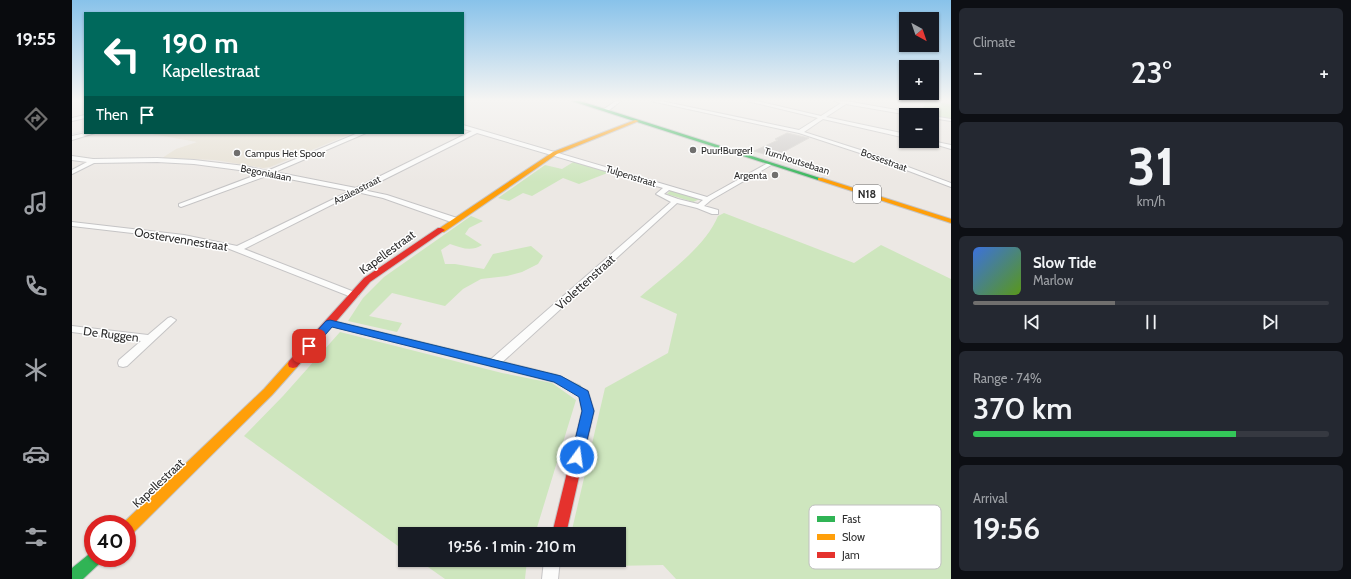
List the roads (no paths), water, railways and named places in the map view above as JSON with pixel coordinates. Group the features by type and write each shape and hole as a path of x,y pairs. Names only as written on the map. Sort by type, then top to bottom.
{"street":[{"name":"Tulpenstraat","path":"466,128 707,198"},
{"name":"Kapellestraat","path":"136,521 262,398 354,295 376,273 555,153 619,128"},
{"name":"Turnhoutsebaan","path":"659,128 951,221"},
{"name":"Bossestraat","path":"781,128 800,132 868,154 951,185"},
{"path":"800,132 806,128"},
{"path":"871,128 899,134"},
{"name":"Azaleastraat","path":"238,249 476,131"},
{"path":"72,138 88,134"},
{"path":"181,205 267,173 361,134"},
{"path":"939,144 951,147"},
{"name":"Begonialaan","path":"72,158 93,161 157,160 194,162 267,173 398,200 454,220"},
{"path":"72,172 93,161"},
{"path":"699,206 708,200 707,198 713,197 770,164"},
{"path":"668,187 659,194 676,201 699,206 715,212"},
{"name":"Violettenstraat","path":"494,363 676,201"},
{"name":"Oostervennestraat","path":"72,224 184,237 238,249 354,295"},
{"name":"De Ruggen","path":"123,363 171,320"},
{"path":"330,323 557,379 584,394 588,411 560,527"},
{"name":"De Ruggen","path":"72,329 150,339"},
{"path":"72,578 84,567"},
{"path":"550,579 551,567"}],"railway":[{"path":"72,134 84,131"}],"place":[{"name":"Puur!Burger!","path":"693,150"},
{"name":"Campus Het Spoor","path":"237,153"},
{"name":"Argenta","path":"775,175"}]}
